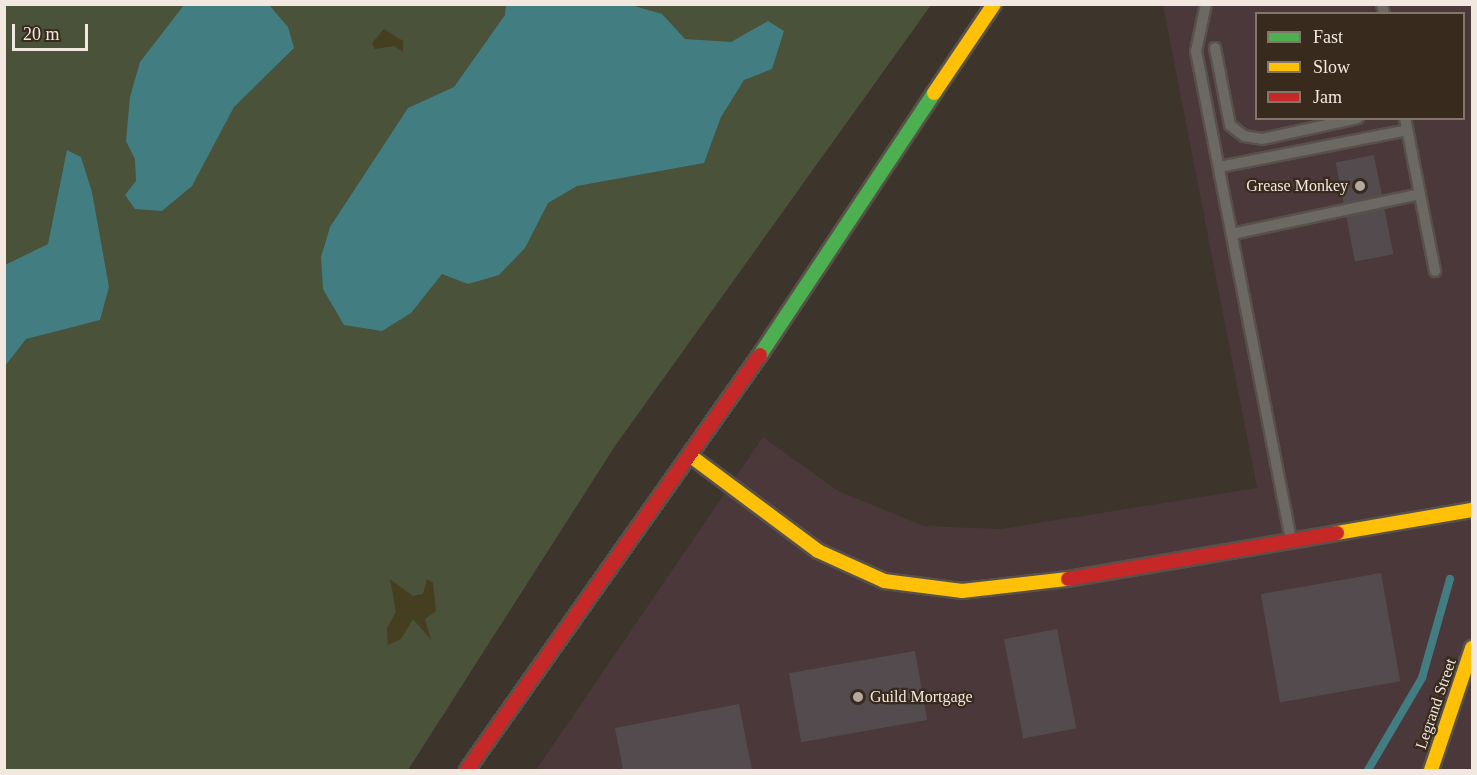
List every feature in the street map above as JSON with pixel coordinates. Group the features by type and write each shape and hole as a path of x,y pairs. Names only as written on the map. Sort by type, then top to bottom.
{"main road":[{"path":"467,771 692,457 994,4"},
{"path":"692,457 735,494 818,551 884,581 962,591 1091,576 1473,510"},
{"name":"Legrand Street","path":"1431,771 1473,648"}],"lane":[{"path":"1206,4 1196,51 1291,541"},
{"path":"1215,48 1230,125 1244,136 1262,139 1349,120"},
{"path":"1405,120 1435,271"},
{"path":"1219,167 1407,130"},
{"path":"1232,234 1420,194"}],"shaded area":[{"path":"1163,5 1472,5 1472,770 536,770 763,437 838,491 924,526 1001,529 1257,488"}],"green space":[{"path":"5,5 931,5 615,446 408,770 5,770"}],"sand":[{"path":"384,29 403,41 403,52 394,46 375,49 372,43"},
{"path":"390,579 413,596 423,594 427,579 433,583 436,611 425,619 431,640 413,619 401,639 388,645 387,628 396,612"}],"water":[{"path":"184,5 269,5 288,27 294,48 234,107 192,186 162,211 135,209 125,195 136,181 135,159 126,141 130,97 140,62"},
{"path":"506,5 631,5 662,14 685,39 731,42 768,21 784,31 772,69 744,80 721,117 704,163 577,186 548,203 525,248 499,275 468,284 442,274 411,313 382,331 344,325 323,289 321,257 330,227 408,108 454,87 505,15"},
{"path":"67,150 81,157 92,192 109,287 100,320 26,339 5,366 5,265 48,244"}],"building":[{"path":"1374,155 1393,254 1355,262 1336,162"},
{"path":"1381,573 1400,681 1280,703 1261,594"},
{"path":"1057,629 1076,728 1023,738 1004,639"},
{"name":"Guild Mortgage","path":"915,651 927,720 801,742 789,673"},
{"path":"739,704 752,770 623,770 615,728"}],"waterway":[{"path":"1368,770 1422,678 1450,579"}],"traffic: fast":[{"path":"760,355 934,93"}],"traffic: slow":[{"path":"934,93 994,4"},
{"path":"692,457 818,551 884,581 962,591 1068,579"},
{"path":"1337,533 1472,510"},
{"path":"1431,770 1472,648"}],"traffic: jam":[{"path":"467,770 760,355"},
{"path":"1068,579 1337,533"}],"place":[{"name":"Grease Monkey","path":"1360,186"},
{"name":"Guild Mortgage","path":"858,697"}]}
